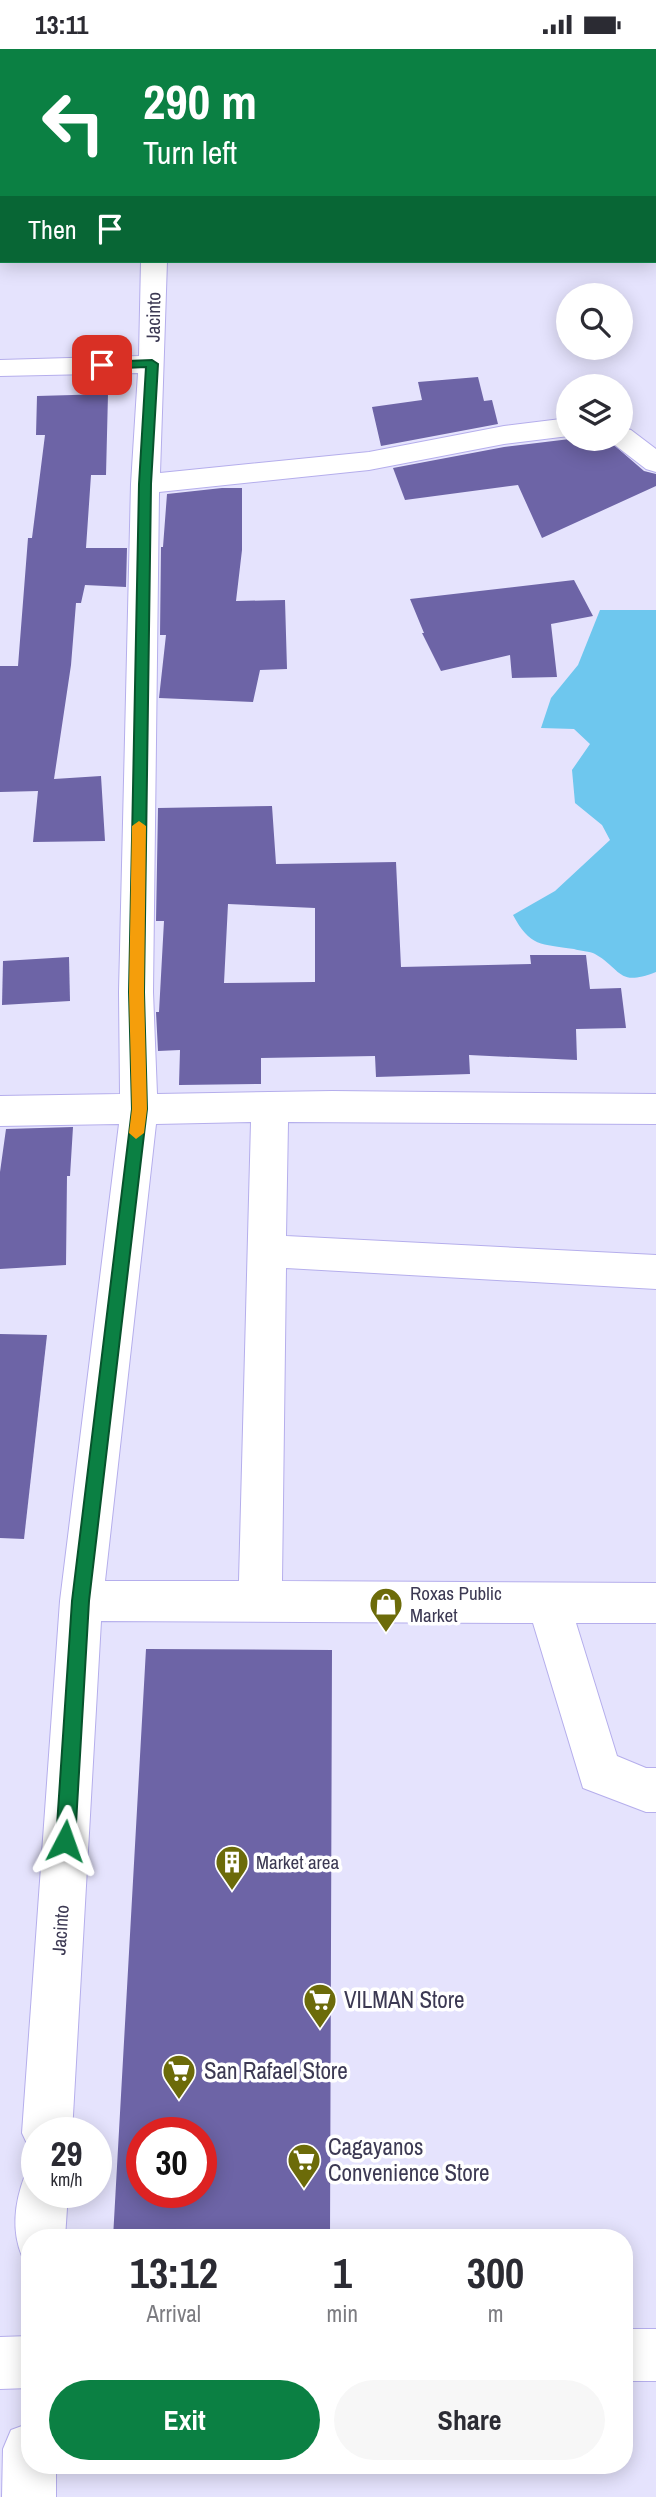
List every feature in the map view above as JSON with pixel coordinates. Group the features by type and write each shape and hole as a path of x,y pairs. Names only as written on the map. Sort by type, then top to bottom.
{"street":[{"name":"Jacinto","path":"48,2117 81,1601 139,1109 136,992 145,484 152,364 154,263"},
{"path":"0,368 152,364"},
{"path":"145,484 369,461 504,435 556,429"},
{"path":"633,445 656,463"},
{"path":"260,1602 270,1108"},
{"path":"0,1111 270,1108 656,1109"},
{"path":"267,1251 656,1272"},
{"path":"81,1601 656,1603"},
{"path":"548,1603 599,1772 646,1790 656,1790"},
{"path":"41,2229 42,2208"},
{"path":"633,2355 656,2355"},
{"path":"0,2363 21,2362"},
{"path":"29,2474 29,2497"}],"water":[{"path":"600,610 656,610 656,972 634,978 621,975 593,953 531,939 513,915 555,891 610,840 602,825 575,803 572,770 590,744 574,729 541,728 551,698 578,665"}],"building":[{"path":"478,377 484,401 492,400 498,424 381,446 372,407 422,400 418,382"},
{"path":"108,394 106,475 91,475 86,548 127,548 126,587 85,585 81,603 76,603 71,665 54,779 101,776 105,841 33,842 38,791 0,792 0,666 18,666 28,538 32,538 45,435 36,435 37,396"},
{"path":"556,441 556,451 621,451 644,471 656,474 656,486 542,538 518,485 405,500 393,468 504,447"},
{"path":"242,488 242,550 236,601 285,600 287,669 260,670 253,702 159,698 166,635 160,635 161,547 167,494"},
{"path":"574,580 593,616 551,624 557,677 512,678 510,655 441,671 422,633 410,599"},
{"path":"272,806 276,864 396,862 401,967 531,964 530,955 586,955 590,989 621,988 626,1028 576,1029 577,1060 469,1055 470,1074 376,1077 375,1056 261,1058 261,1084 179,1085 180,1050 158,1051 156,1012 159,1012 164,921 156,921 158,808","holes":["228,904 315,908 315,982 224,983"]},
{"path":"69,957 70,1001 2,1005 3,961"},
{"path":"73,1127 70,1176 67,1176 66,1265 0,1269 0,1172 6,1129"},
{"path":"0,1334 47,1335 24,1539 0,1538"},
{"name":"Market area","path":"146,1649 332,1650 330,2229 114,2229"}],"slow traffic":[{"path":"136,1133 139,1109 136,992 139,826"}],"place":[{"name":"Roxas Public Market","path":"386,1634"},
{"name":"Market area","path":"232,1892"},
{"name":"VILMAN Store","path":"320,2030"},
{"name":"San Rafael Store","path":"179,2101"},
{"name":"Cagayanos Convenience Store","path":"304,2190"}],"route":[{"path":"65,1841 81,1601 139,1109 136,992 145,484 152,364 102,365"}]}
